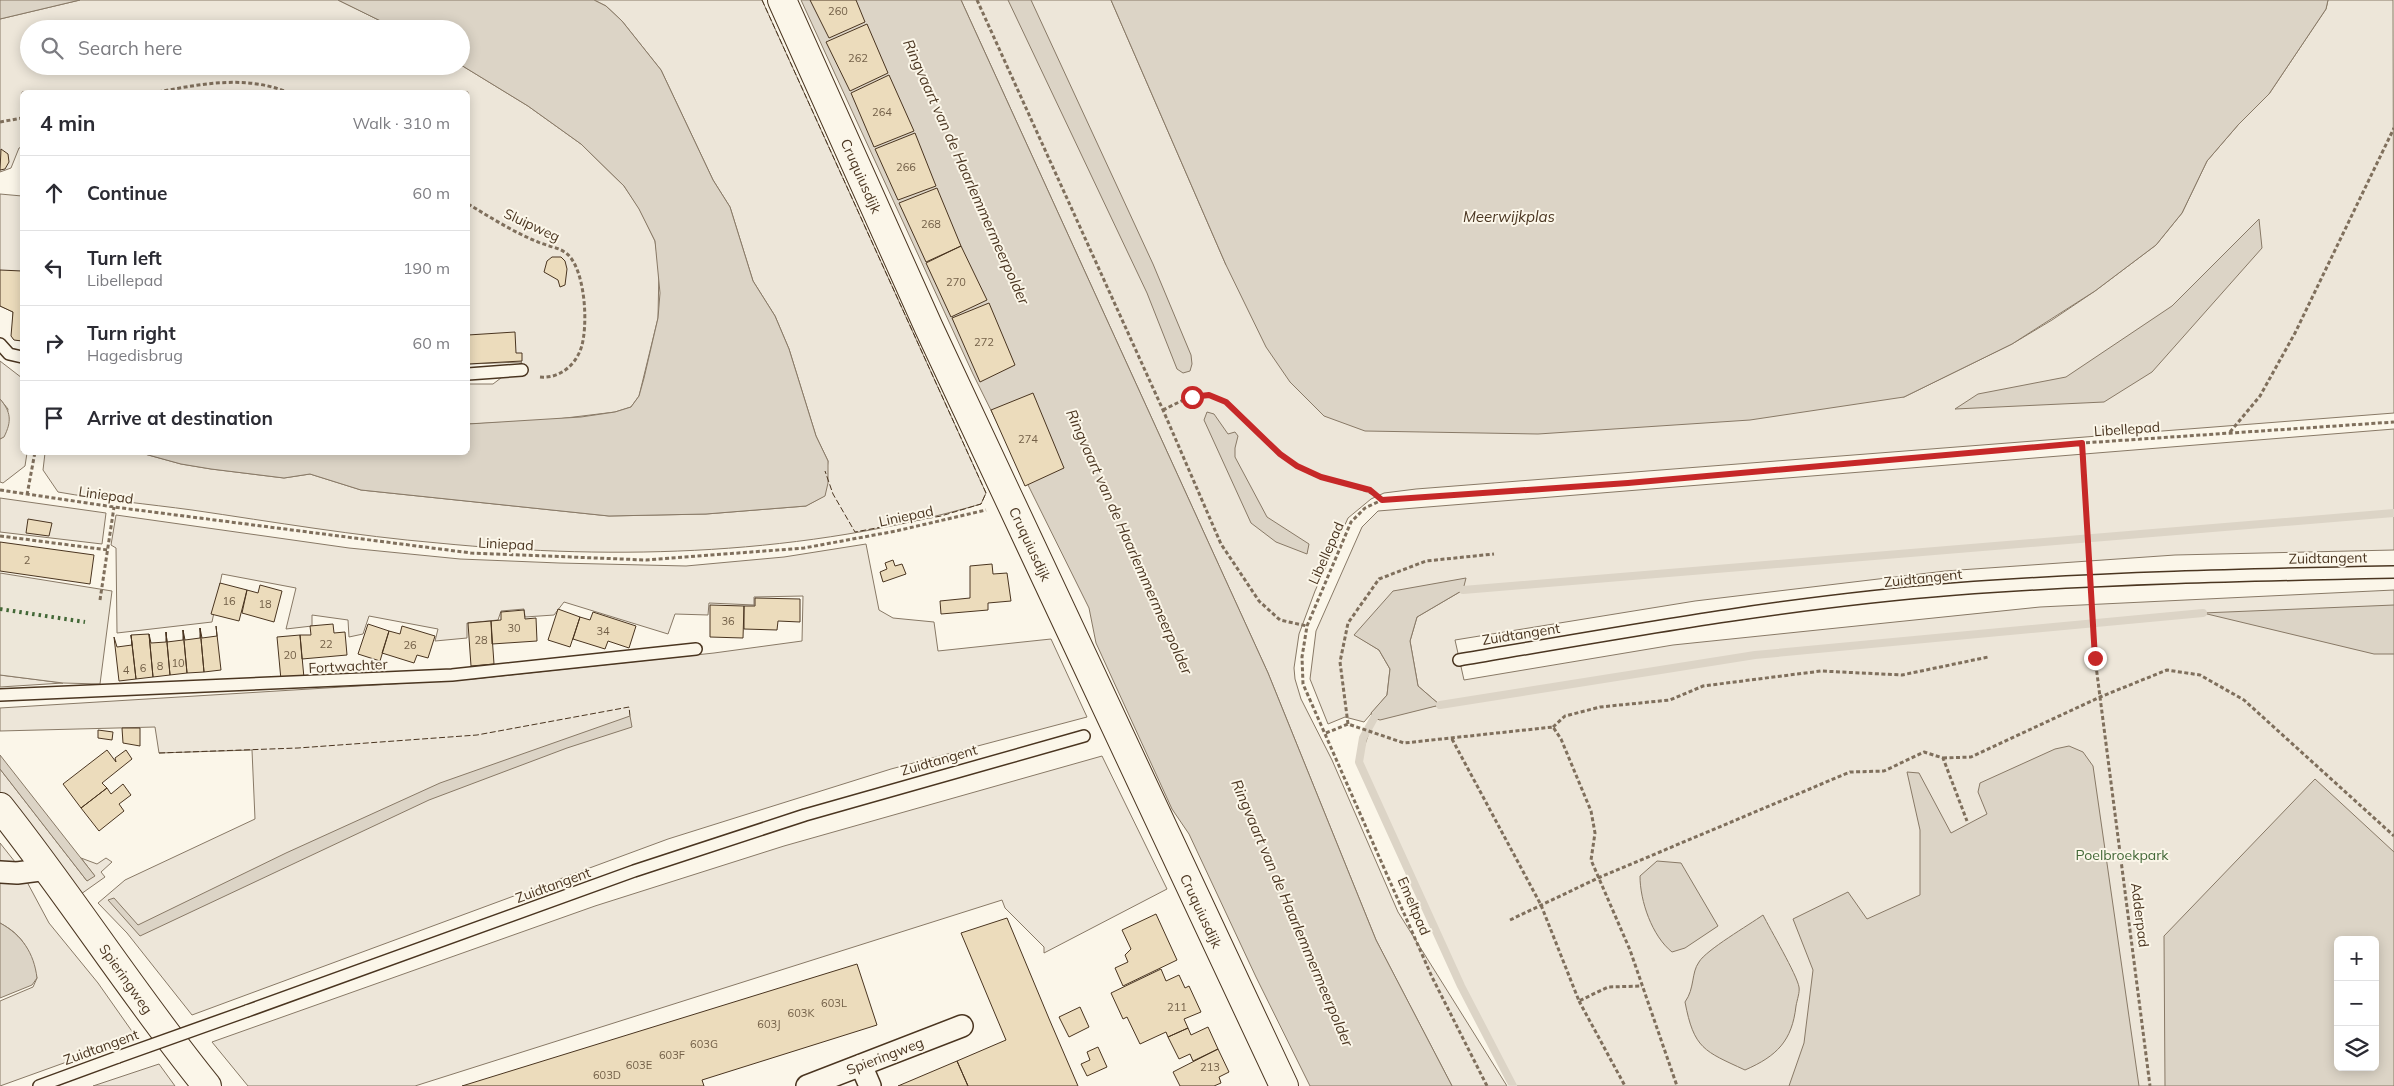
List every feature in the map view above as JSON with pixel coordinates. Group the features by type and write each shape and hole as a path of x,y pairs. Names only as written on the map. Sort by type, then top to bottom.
{"street":[{"name":"Cruquiusdijk","path":"782,0 912,292 1284,1086"},
{"name":"Spieringweg","path":"0,807 48,869 157,1024 207,1086"},
{"path":"0,872 17,873 48,869"},
{"name":"Spieringweg","path":"807,1086 962,1026"},
{"path":"861,1065 870,1086"}],"lane":[{"path":"0,344 9,354 20,357"},
{"path":"470,374 522,370"},
{"name":"Zuidtangent","path":"1459,660 1739,614 1953,589 2156,576 2394,572"},
{"name":"Fortwachter","path":"0,696 452,675 696,649"},
{"name":"Zuidtangent","path":"39,1086 634,871 805,815 1084,736"}],"path":[{"path":"977,0 1163,410 1221,544 1259,601 1280,620 1307,626"},
{"path":"171,90 218,83 245,82 268,85 282,90"},
{"path":"0,122 20,118"},
{"path":"2230,433 2260,396 2295,332 2394,128"},
{"name":"Sluipweg","path":"470,205 513,230 566,253 574,263 583,296 585,322 585,340 578,357 557,376 537,376 522,370"},
{"path":"1163,410 1192,397 1209,395 1226,402 1280,454 1297,466 1321,477 1370,490 1382,500"},
{"name":"Libellepad","path":"1326,733 1303,684 1302,657 1307,626 1351,522 1366,508 1382,500 1628,483 2082,443 2394,422"},
{"name":"Adderpad","path":"2082,443 2095,658 2150,1086"},
{"path":"27,495 34,455"},
{"name":"Liniepad","path":"0,490 114,507 471,553 646,560 804,548 949,519 984,510 1010,500"},
{"path":"100,600 114,507"},
{"path":"0,536 108,550"},
{"path":"1348,724 1340,662 1348,623 1379,579 1426,561 1494,554"},
{"path":"1326,733 1348,724 1404,743 1452,739 1553,727 1565,716 1600,707 1670,700 1703,686 1821,672 1902,675 1988,657"},
{"path":"1510,920 1598,878 1850,772 1884,771 1924,752 1943,758 1972,757 2100,698 2167,670 2200,675 2244,700 2394,836"},
{"path":"1553,727 1561,739 1591,812 1595,833 1591,860 1630,950 1677,1086"},
{"name":"Emeltpad","path":"1326,733 1432,977 1487,1086"},
{"path":"1452,739 1541,905 1579,1001 1625,1086"},
{"path":"1943,758 1967,821"},
{"path":"1579,1001 1608,987 1642,986"}],"green space":[{"path":"80,0 338,0 379,20 20,20 20,75 470,75 470,71 528,106 581,144 624,186 639,208 655,241 659,267 658,318 639,396 631,407 615,412 541,421 470,424 470,384 493,384 522,362 470,364 470,90 20,90 20,148 11,168 0,172 0,19"},
{"path":"594,0 762,0 986,493 981,504 914,521 847,534 779,543 643,552 575,552 506,549 376,537 58,492 43,470 45,455 148,455 181,464 284,478 310,474 361,490 609,516 706,514 806,506 824,496 828,461 816,436 789,349 775,316 753,281 730,207 713,180 661,70 622,21 606,6"},
{"path":"961,0 1111,0 1226,265 1904,397 2012,344 2052,320 2095,291 2156,245 2182,213 2207,161 2238,125 2269,94 2326,9 2328,0 2393,0 2394,413 1416,489 1384,493 1371,499 1348,518 1315,591 1299,634 1294,668 1295,679 1301,699 1332,760 1398,912 1507,1086 1452,1086 1376,940 1268,673"},
{"path":"0,194 20,196 20,341 13,339 13,312 0,306"},
{"path":"0,361 20,376 20,455 27,455 25,466 3,483 0,482 0,439 4,436 8,409 0,399"},
{"name":"Poelbroekpark","path":"2394,429 2394,550 2175,555 1945,571 1695,601 1455,640 1464,680 1673,645 2040,607 2394,590 2394,1086 1513,1086 1461,986 1359,762 1374,718 1440,705 1418,686 1410,641 1417,617 1463,590 1355,635 1379,650 1390,669 1387,695 1364,722 1345,717 1328,724 1310,679 1316,631 1362,527 1378,511"},
{"path":"0,498 106,513 102,544 0,532"},
{"path":"116,515 349,548 460,559 559,563 686,566 784,557 866,544 879,610 893,618 934,622 938,651 1051,639 1087,717 891,769 668,839 192,1015 127,933 98,903 125,880 255,819 252,750 159,753 155,727 0,731 0,708 473,679 714,653 802,641 803,596 754,597 754,605 709,603 708,615 675,614 668,634 564,602 554,615 525,617 524,609 501,611 498,620 467,623 467,638 435,641 438,629 369,616 363,634 349,637 348,620 312,615 312,626 286,629 296,588 222,574 212,622 117,633 116,548 111,545"},
{"path":"0,675 63,683 0,687"},
{"path":"1102,756 1167,889 1044,953 1044,947 1005,908 1002,900 415,1086 248,1086 212,1042 595,906 784,846"},
{"path":"0,769 87,881 94,875 81,858 97,864 106,858 112,862 101,872 105,877 81,894 0,800"},
{"path":"0,843 19,867 49,923 98,983 136,1037 0,1086 0,1001 33,987 37,978 29,952 21,939 0,923"},
{"path":"159,1064 175,1086 93,1086"}],"shaded area":[{"path":"0,573 112,591 100,684 63,683 0,675"}],"water":[{"path":"0,0 80,0 0,19"},
{"path":"338,0 594,0 606,6 622,21 661,70 713,180 730,207 753,281 775,316 789,349 816,436 828,461 828,483 825,496 806,506 706,514 609,516 361,490 310,474 284,478 181,464 148,455 470,455 470,424 581,417 615,412 631,407 639,396 658,318 660,293 655,241 639,209 624,186 581,144 528,106 470,71 470,20 379,20"},
{"name":"Ringvaart van de Haarlemmermeerpolder","path":"801,0 961,0 1268,673 1376,940 1452,1086 1310,1086 1189,834 1172,809 1096,643 1089,608 973,374"},
{"path":"1008,0 1031,0 1153,264 1191,355 1192,364 1190,371 1183,373 1177,369 1147,293"},
{"name":"Meerwijkplas","path":"1111,0 2328,0 2326,9 2269,94 2238,125 2207,161 2182,213 2156,245 2095,291 2012,344 1904,397 1750,420 1538,434 1365,431 1324,416 1290,382 1266,347 1226,265"},
{"path":"2259,219 2262,248 2152,372 2104,402 1955,409 1978,394 2066,377 2172,306"},
{"path":"0,399 6,408 9,421 4,437 0,439"},
{"path":"1207,412 1214,414 1228,434 1235,432 1238,436 1235,457 1267,517 1309,544 1307,554 1276,542 1251,523 1204,420"},
{"path":"1466,578 1463,590 1417,617 1410,641 1418,686 1440,705 1380,720 1374,718 1371,713 1387,695 1390,669 1379,650 1354,635 1393,591"},
{"path":"2394,605 2394,654 2374,654 2203,613"},
{"path":"630,716 632,727 567,748 429,800 140,936 108,900 114,898 138,925 286,853 440,783"},
{"path":"2069,746 2083,752 2093,766 2139,1086 1789,1086 1804,1043 1813,970 1793,919 1848,892 1867,919 1920,895 1920,830 1907,772 1919,773 1951,833 1987,814 1978,792 1980,783 2055,749"},
{"path":"0,755 95,876 87,881 0,769"},
{"path":"2315,779 2394,852 2394,1086 2165,1086 2164,936"},
{"path":"1657,861 1681,863 1718,926 1685,948 1672,952 1653,928 1642,896 1640,876"},
{"path":"1763,915 1794,973 1799,991 1794,1018 1787,1038 1774,1053 1745,1070 1710,1053 1703,1046 1692,1030 1685,1002 1697,966 1703,957"},
{"path":"0,923 15,933 26,946 33,961 37,978 32,985 0,998"}],"building":[{"path":"810,0 856,0 865,22 829,38"},
{"path":"867,24 888,73 850,91 826,42"},
{"path":"889,75 914,131 874,147 851,93"},
{"path":"915,133 936,186 898,200 875,149"},
{"path":"1,149 8,154 9,162 5,169 0,170"},
{"path":"937,188 961,246 926,262 899,203"},
{"path":"961,246 987,300 951,317 926,263"},
{"path":"552,257 561,257 565,261 567,269 565,285 560,287 558,280 544,272 547,261"},
{"path":"0,270 20,271 20,341 14,340 11,336 13,312 0,306"},
{"path":"989,303 1015,365 980,382 952,318"},
{"path":"515,332 516,353 522,353 522,361 470,364 470,335"},
{"path":"1033,393 1064,468 1025,486 991,410"},
{"path":"28,519 52,523 49,536 26,533"},
{"path":"0,542 94,555 90,584 0,571"},
{"path":"893,560 895,566 902,564 906,574 883,582 880,572 887,569 885,563"},
{"path":"992,564 993,574 1007,573 1011,601 988,603 988,610 941,614 940,601 970,598 970,566"},
{"path":"220,583 247,590 239,621 211,614"},
{"path":"260,585 282,591 274,622 242,613 247,590 258,593"},
{"path":"755,598 800,599 800,622 778,621 777,630 744,629 744,606 755,606"},
{"path":"710,605 744,606 743,638 710,637"},
{"path":"558,609 580,617 570,647 548,640"},
{"path":"524,610 525,619 536,618 537,641 492,644 491,621 501,620 501,612"},
{"path":"593,612 636,626 629,648 608,641 605,649 573,639 580,617 590,620"},
{"path":"491,621 494,664 471,666 468,623"},
{"path":"333,624 334,633 345,632 347,655 302,659 300,635 311,635 310,626"},
{"path":"368,624 389,631 380,661 358,654"},
{"path":"216,626 221,670 204,672 200,628 202,638 217,636"},
{"path":"402,626 435,636 428,658 417,655 414,663 382,653 389,631 400,634"},
{"path":"200,628 204,672 187,673 183,630 185,640 200,638"},
{"path":"183,630 187,673 170,675 166,632 167,642 183,640"},
{"path":"166,632 170,675 153,677 149,634 151,643 166,642"},
{"path":"149,634 153,677 136,679 131,635"},
{"path":"131,635 136,679 119,681 114,637 117,647 132,645"},
{"path":"300,635 304,678 281,680 277,637"},
{"path":"122,728 140,728 140,746 123,743"},
{"path":"98,730 113,732 112,740 98,738"},
{"path":"107,750 116,762 115,758 126,750 132,759 102,783 107,788 81,808 63,784"},
{"path":"123,784 131,795 119,804 124,811 99,831 81,808 107,788 111,794"},
{"path":"1156,914 1177,960 1123,986 1115,968 1128,962 1125,955 1131,949 1122,930"},
{"path":"1007,918 1078,1086 968,1086 957,1061 1006,1040 961,933"},
{"path":"857,964 877,1025 702,1080 704,1086 462,1086"},
{"path":"1161,969 1166,981 1179,975 1185,988 1189,986 1201,1012 1184,1019 1188,1028 1168,1037 1166,1032 1140,1044 1127,1017 1123,1019 1111,993"},
{"path":"1080,1007 1089,1027 1069,1037 1059,1017"},
{"path":"1208,1027 1218,1049 1193,1061 1190,1054 1179,1059 1168,1037 1188,1028 1191,1035"},
{"path":"1098,1047 1107,1067 1087,1076 1081,1064 1090,1060 1087,1052"},
{"path":"1218,1049 1229,1072 1219,1077 1221,1083 1214,1086 1180,1086 1173,1072"},
{"path":"957,1061 968,1086 898,1086"}],"waterway":[{"path":"1463,590 2394,513"},
{"path":"1440,705 1755,655 2203,613"},
{"path":"1374,718 1363,738 1359,762 1461,986 1513,1086"}],"hedge":[{"path":"0,609 85,622"}],"fence":[{"path":"762,0 986,493 981,504 941,516 855,532 833,494 825,471"},
{"path":"159,753 298,748 477,735 629,707 630,716"}],"route":[{"path":"1192,397 1209,395 1226,402 1280,454 1297,466 1321,477 1370,490 1382,500 1628,483 2082,443 2095,658"}]}
